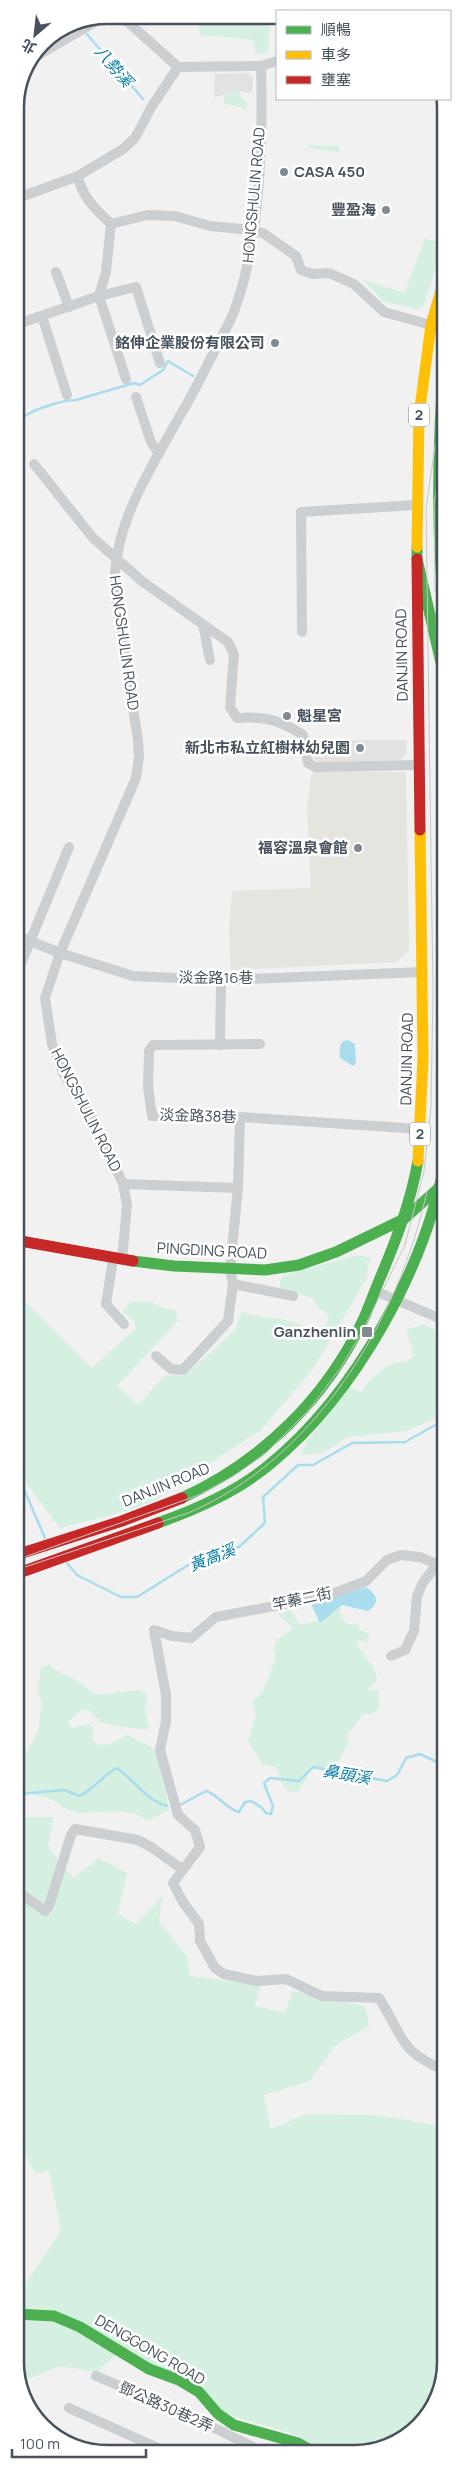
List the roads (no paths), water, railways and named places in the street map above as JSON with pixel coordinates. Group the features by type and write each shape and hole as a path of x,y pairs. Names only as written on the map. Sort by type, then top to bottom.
{"main road":[{"name":"2","path":"416,560 419,415 431,325 437,304"},
{"name":"2","path":"437,481 437,528"},
{"path":"416,560 437,647"},
{"name":"DANJIN ROAD","path":"24,1553 156,1508 195,1492 225,1476 278,1438 334,1369 362,1323 404,1219 416,1175 420,1129 423,972 416,560"},
{"name":"PINGDING ROAD","path":"24,1242 117,1259 174,1266 265,1270 299,1265 336,1252 404,1219 437,1191"},
{"name":"DANJIN ROAD","path":"24,1571 197,1506 235,1488 267,1467 312,1425 358,1367 397,1299 421,1249 437,1204"},
{"name":"DENGGONG ROAD","path":"24,2314 54,2316 80,2327 149,2369 179,2380 199,2392 218,2414 234,2425 302,2445"}],"street":[{"path":"130,24 178,66 261,66 276,61"},
{"path":"60,42 90,25"},
{"path":"24,196 78,176 123,149 135,138 152,106 178,66"},
{"name":"HONGSHULIN ROAD","path":"124,1324 106,1304 127,1205 123,1184 94,1121 63,1073 52,1044 45,998 60,953 136,778 139,757 115,592 114,570 116,557 134,500 190,398 236,308 249,262 258,170 261,66"},
{"path":"78,176 80,184 92,205 111,224"},
{"path":"111,224 147,215 175,216 210,226 252,230 263,233 296,256 301,270 313,274 329,273 354,284 384,312 437,326"},
{"path":"111,224 106,272 99,296 126,379"},
{"path":"56,272 69,306"},
{"path":"24,321 99,296 136,287 160,363"},
{"path":"42,316 68,396"},
{"path":"136,397 151,442 159,454"},
{"path":"34,464 93,538 143,582 228,642 234,654 230,707 237,718 263,717 292,727 304,735 308,763 315,767 419,765"},
{"path":"302,632 301,512 416,506"},
{"path":"203,624 210,660"},
{"path":"24,956 69,847"},
{"name":"淡金路16巷","path":"24,939 60,953 133,976 221,980 423,972"},
{"path":"220,1046 221,980"},
{"name":"淡金路38巷","path":"260,1044 153,1046 149,1051 146,1087 152,1116 240,1117 420,1129"},
{"path":"156,1356 171,1369 183,1370 228,1321 233,1284 230,1269 238,1188 240,1117"},
{"path":"123,1184 238,1188"},
{"path":"233,1284 293,1296"},
{"path":"375,1291 437,1317"},
{"name":"竿蓁二街","path":"182,1869 200,1847 195,1830 178,1815 160,1750 166,1721 166,1695 154,1630 172,1636 191,1638 216,1617 327,1596 366,1581 387,1560 401,1555 420,1557 437,1564"},
{"path":"391,1656 405,1650 414,1631 417,1597 422,1584 437,1570"},
{"path":"24,1896 44,1911 50,1906 71,1835 75,1830 138,1840 182,1869 173,1883 183,1902 199,1924 200,1942 215,1968 224,1974 257,1980 286,1979 322,1996 379,1998 400,2038 409,2050 427,2063 437,2067"},
{"name":"鄧公路30巷2弄","path":"96,2376 184,2413 248,2445"},
{"path":"69,2408 151,2445"}],"water":[{"path":"348,1040 355,1044 356,1063 353,1066 340,1058 341,1044"},
{"path":"366,1587 373,1593 376,1599 375,1605 372,1608 368,1611 342,1605 320,1623 311,1604"}],"waterway":[{"name":"八勢溪","path":"85,32 143,99"},
{"path":"24,416 52,404 76,400 134,383 140,385 163,370 168,361 193,376"},
{"name":"黃高溪","path":"67,1563 77,1575 121,1597 137,1597 193,1562 239,1547 265,1523 263,1497 298,1465 313,1465 352,1443 405,1442 437,1424"},
{"name":"黃高溪","path":"24,1489 45,1538"},
{"name":"鼻頭溪","path":"180,1805 206,1791 239,1812 245,1802 251,1801 261,1807 266,1813 271,1814 273,1806 264,1783 270,1778 299,1781 313,1767 387,1781 397,1775 406,1758 420,1754 437,1762"},
{"name":"鼻頭溪","path":"24,1793 64,1790 80,1796 117,1768 147,1795 167,1806"}],"tram line":[{"path":"24,1557 199,1495 232,1477 264,1455 308,1411 342,1366 363,1330 405,1245 424,1171 431,1108 433,991 426,508 437,441"},
{"path":"435,592 434,503 437,487"},
{"path":"436,617 437,679"},
{"path":"24,1567 188,1513 233,1489 275,1459 312,1422 344,1381 372,1336 396,1289 414,1240 427,1191"}],"place":[{"name":"CASA 450","path":"284,172"},
{"name":"豐盈海","path":"386,210"},
{"name":"銘伸企業股份有限公司","path":"275,343"},
{"name":"魁星宮","path":"287,716"},
{"name":"新北市私立紅樹林幼兒園","path":"360,748"},
{"name":"福容溫泉會館","path":"358,848"},
{"name":"Ganzhenlin","path":"367,1332"}]}
